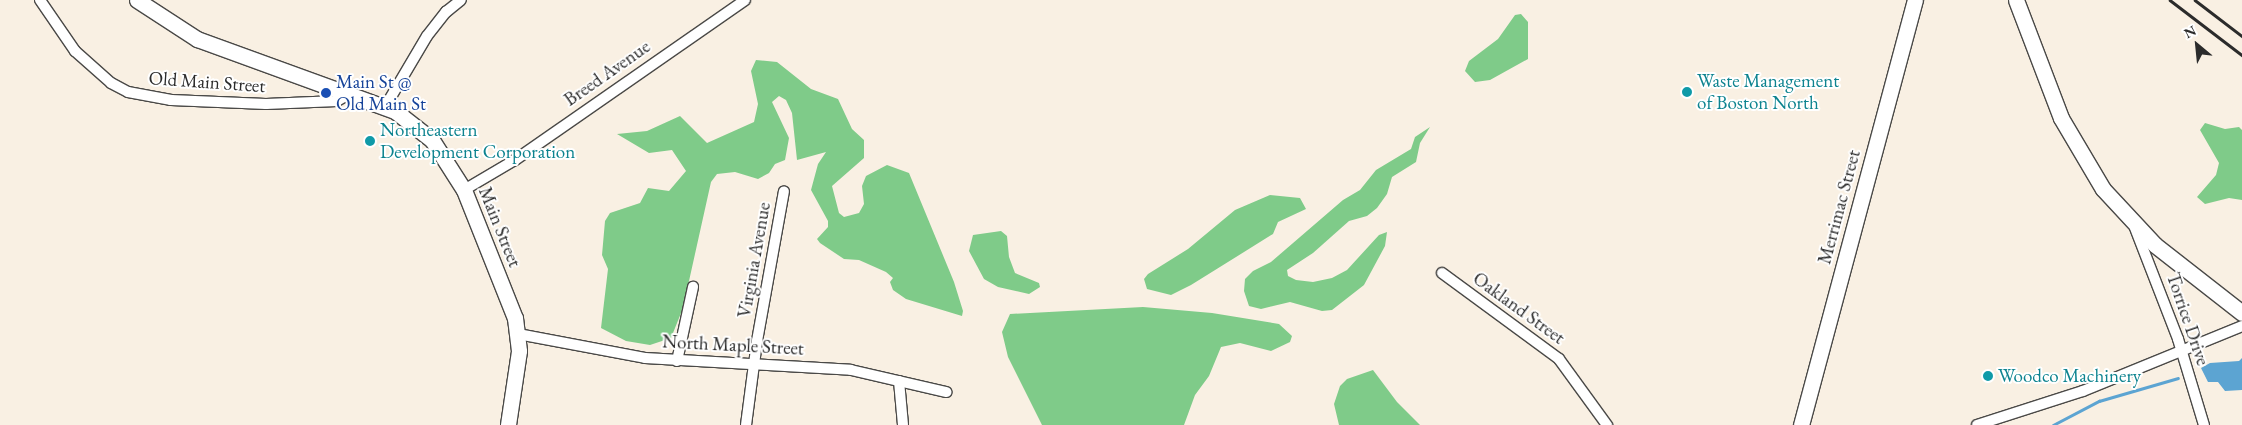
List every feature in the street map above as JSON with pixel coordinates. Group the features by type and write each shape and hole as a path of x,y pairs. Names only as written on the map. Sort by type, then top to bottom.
{"main road":[{"name":"Main Street","path":"137,0 197,39 351,93 385,107 408,119 432,140 464,190 510,306 518,334 518,359 508,425"},
{"name":"Merrimac Street","path":"1801,425 1914,0"},
{"path":"2016,0 2049,91 2076,146 2103,189 2134,226 2242,313"}],"street":[{"name":"Old Main Street","path":"40,0 75,51 111,83 130,92 171,100 266,104 337,101 351,93"},
{"path":"385,107 410,61 436,23 462,0"},
{"name":"Breed Avenue","path":"464,190 515,160 745,0"},
{"name":"Virginia Avenue","path":"746,425 753,363 784,191"},
{"name":"Torrice Drive","path":"2134,226 2182,350 2204,425"},
{"name":"Oakland Street","path":"1442,273 1560,359 1607,425"},
{"path":"678,361 693,287"},
{"path":"1976,425 2059,399 2242,326"},
{"name":"North Maple Street","path":"518,334 620,354 678,361 753,363 841,369 946,392"},
{"path":"899,381 903,425"}],"green space":[{"path":"1521,14 1528,22 1528,59 1490,80 1475,82 1465,71 1469,61 1498,39 1515,15"},
{"path":"756,60 777,62 811,89 838,99 852,129 864,140 864,158 832,186 839,213 844,217 859,213 864,204 862,186 866,176 887,165 909,173 954,282 963,311 962,316 906,299 893,290 890,282 893,278 886,272 859,260 844,259 820,243 817,239 828,227 828,221 811,190 818,164 826,152 797,160 792,113 786,100 779,96 772,102 789,138 785,160 775,164 769,173 758,179 735,172 717,174 711,182 683,308 671,338 650,345 626,341 601,328 608,269 602,255 605,221 610,213 640,203 648,188 669,191 686,171 672,150 649,153 617,134 647,131 680,116 707,143 754,122 758,104 751,71"},
{"path":"2205,123 2225,129 2239,127 2242,130 2242,200 2229,198 2205,204 2197,197 2216,175 2219,163 2200,130"},
{"path":"1430,127 1420,143 1416,162 1392,177 1387,194 1377,208 1367,216 1349,221 1313,253 1287,270 1288,276 1296,280 1313,282 1332,278 1347,270 1379,235 1387,232 1385,246 1364,285 1332,310 1322,311 1290,302 1261,309 1249,306 1244,291 1245,279 1253,271 1271,262 1343,200 1360,190 1376,170 1411,149 1415,137"},
{"path":"1270,195 1300,198 1306,209 1278,222 1273,234 1191,285 1171,295 1147,289 1144,279 1148,274 1188,249 1235,210"},
{"path":"1001,231 1007,236 1009,257 1015,273 1039,283 1040,287 1029,294 998,287 984,279 969,251 973,235"},
{"path":"1143,307 1212,313 1279,324 1292,336 1290,342 1271,351 1240,343 1221,347 1209,376 1195,395 1184,425 1042,425 1008,357 1002,332 1010,314"},
{"path":"1373,370 1397,402 1420,425 1339,425 1334,404 1340,386 1347,379"}],"water":[{"path":"2242,358 2242,390 2225,391 2218,382 2208,382 2201,368 2210,363 2239,361"}],"waterway":[{"path":"2053,425 2099,401 2178,378"}],"railway":[{"path":"2170,0 2242,55"},
{"path":"2195,0 2242,36"}],"place":[{"name":"Waste Management of Boston North","path":"1687,92"},
{"name":"Main St @ Old Main St","path":"326,93"},
{"name":"Northeastern Development Corporation","path":"370,141"},
{"name":"Woodco Machinery","path":"1988,376"}]}
